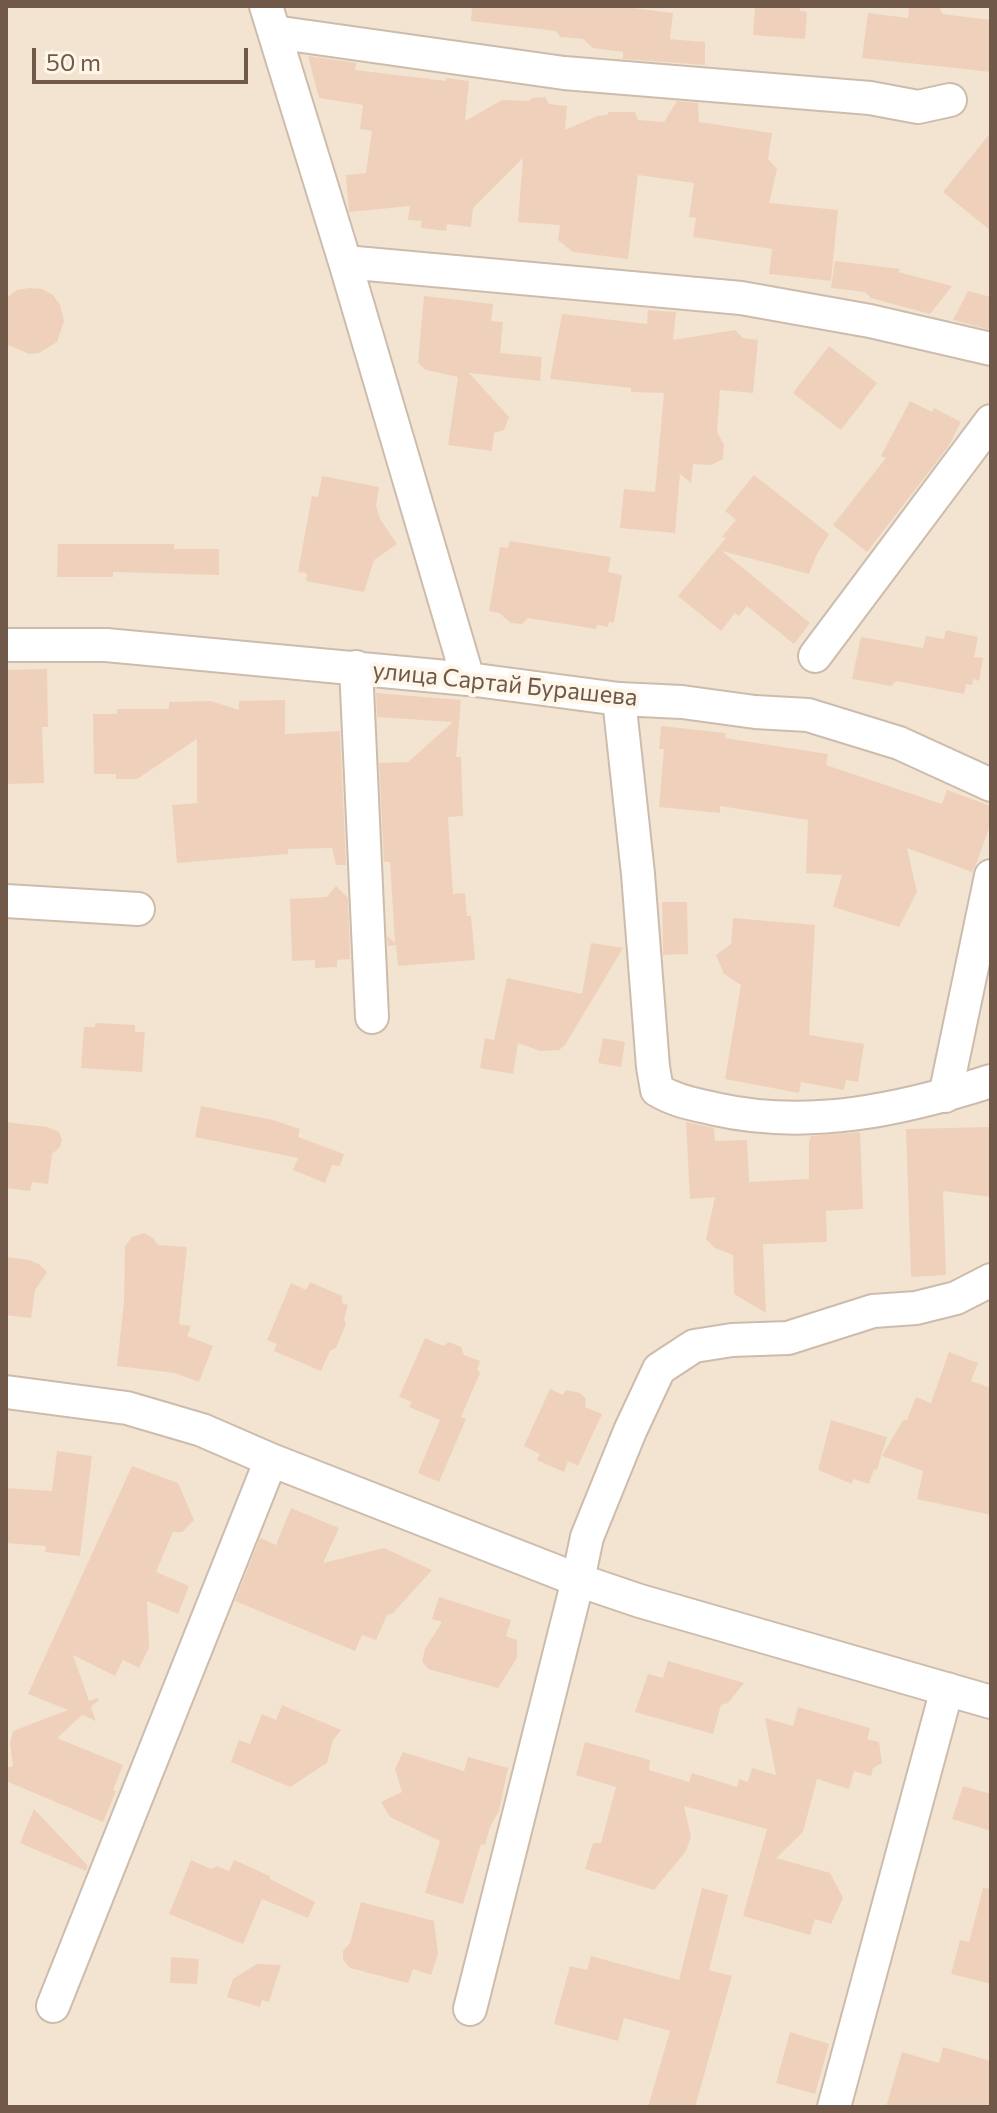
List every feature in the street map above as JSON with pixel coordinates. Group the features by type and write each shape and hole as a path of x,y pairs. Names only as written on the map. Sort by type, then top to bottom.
{"street":[{"path":"468,679 270,19 564,73 870,98 918,107 950,100"},
{"path":"345,262 741,298 870,321 991,349"},
{"path":"815,656 991,421"},
{"name":"улица Сартай Бурашева","path":"6,645 106,645 356,667 619,699 808,715 899,743 991,785"},
{"path":"356,667 372,1017"},
{"path":"619,699 657,1090 673,1100 738,1114 808,1119 858,1114 945,1096 991,1081"},
{"path":"945,1096 991,876"},
{"path":"6,901 138,909"},
{"path":"470,2009 587,1537 659,1369 694,1346 732,1340 788,1338 873,1311 916,1308 956,1298 991,1280"},
{"path":"6,1392 127,1408 202,1430 578,1580 640,1601 991,1702"},
{"path":"53,2006 271,1460"},
{"path":"834,2107 947,1689"}],"shaded area":[{"path":"6,6 991,6 991,2107 6,2107"}],"building":[{"path":"472,6 632,6 673,13 670,39 705,42 705,65 623,59 623,52 593,48 583,39 560,37 556,31 471,21"},
{"path":"755,6 800,6 800,11 807,12 805,39 753,35"},
{"path":"909,6 939,6 942,14 991,20 991,72 862,58 868,13 908,18"},
{"path":"308,56 356,63 355,70 469,81 465,121 502,100 529,101 545,97 549,104 567,106 565,130 609,112 635,112 638,120 664,122 677,101 698,103 699,122 772,133 768,159 777,169 769,203 838,210 831,281 769,274 772,249 693,237 696,218 689,217 694,183 638,175 628,259 573,252 558,240 560,225 518,222 523,158 473,208 471,227 447,224 446,231 421,228 422,221 408,220 410,206 349,212 346,175 366,173 372,131 360,129 363,105 319,98"},
{"path":"991,132 991,231 943,192"},
{"path":"835,261 901,269 898,272 952,286 930,314 871,298 865,292 831,288"},
{"path":"42,289 53,295 60,305 64,321 57,342 39,353 29,354 6,344 6,298 17,290"},
{"path":"968,291 991,297 991,330 953,320"},
{"path":"424,296 493,304 491,321 503,322 500,353 542,357 540,381 469,373 509,417 504,430 494,433 492,451 448,445 458,377 426,370 418,363"},
{"path":"648,310 676,312 673,340 735,330 743,338 758,340 753,393 720,390 717,432 724,445 723,459 711,465 693,464 691,483 680,474 675,533 620,528 624,489 655,492 664,393 631,392 631,388 550,379 562,314 647,324"},
{"path":"829,346 877,383 841,430 793,393"},
{"path":"910,401 932,412 934,408 961,422 948,447 867,552 833,525 886,458 881,456"},
{"path":"754,475 829,534 809,574 722,551 810,623 794,644 747,606 739,616 735,613 721,631 678,596 726,538 722,537 736,520 725,511"},
{"path":"322,476 379,487 376,506 380,519 397,544 374,560 364,592 306,581 307,573 298,572 312,496 318,497"},
{"path":"510,541 611,557 608,572 622,575 614,623 609,622 608,627 597,625 596,629 528,618 522,624 511,623 499,613 489,611 500,547 508,548"},
{"path":"58,544 174,544 174,549 219,549 219,575 113,572 113,577 57,577"},
{"path":"946,630 978,637 974,657 983,658 979,681 973,679 972,685 966,684 964,694 896,681 891,686 852,679 861,637 923,648 926,636 944,639"},
{"path":"47,669 48,727 42,727 44,783 6,784 6,670"},
{"path":"376,693 461,700 456,757 461,757 463,816 448,817 453,894 465,893 467,916 471,916 475,960 398,966 396,945 388,946 387,936 395,943 390,862 384,862 379,763 408,762 453,722 377,717"},
{"path":"285,700 285,734 340,731 346,865 336,865 332,848 288,849 288,854 177,863 172,805 197,803 197,739 137,779 116,779 116,774 94,774 93,714 117,714 117,709 169,709 169,702 211,701 239,710 239,701"},
{"path":"661,726 726,733 725,738 828,754 826,765 942,804 947,790 991,806 991,823 975,867 972,872 907,848 917,892 899,927 833,907 842,875 806,873 808,820 720,806 720,813 659,807 664,749 659,749"},
{"path":"336,886 348,898 350,959 337,960 337,967 315,968 315,960 292,961 290,899 327,897"},
{"path":"662,902 687,902 688,954 663,955"},
{"path":"733,918 815,925 809,1035 864,1044 858,1082 846,1080 844,1090 801,1082 799,1093 725,1079 741,985 724,974 716,955 731,944"},
{"path":"591,943 623,948 565,1045 559,1050 540,1051 518,1043 513,1074 480,1068 485,1038 494,1040 507,978 582,994"},
{"path":"95,1023 135,1025 135,1032 145,1032 142,1072 81,1068 84,1027 95,1027"},
{"path":"603,1038 625,1042 621,1067 598,1063"},
{"path":"201,1106 273,1120 300,1129 298,1137 344,1154 340,1166 332,1165 325,1183 293,1170 298,1158 195,1137"},
{"path":"6,1122 47,1127 59,1132 62,1140 60,1147 52,1154 48,1184 32,1182 30,1191 6,1188"},
{"path":"686,1122 714,1128 715,1141 747,1140 749,1182 809,1179 811,1136 860,1132 863,1209 826,1211 827,1242 763,1244 766,1313 734,1294 733,1255 715,1248 706,1239 715,1197 690,1199"},
{"path":"991,1127 991,1197 943,1191 946,1275 911,1277 906,1129"},
{"path":"144,1233 158,1245 187,1247 179,1324 191,1326 187,1336 213,1346 199,1382 175,1373 117,1366 124,1302 125,1246 132,1237"},
{"path":"6,1257 29,1260 47,1272 35,1290 31,1318 6,1315"},
{"path":"310,1282 342,1296 342,1303 348,1305 344,1319 346,1324 336,1348 330,1351 321,1371 274,1351 277,1344 267,1340 291,1283 306,1290"},
{"path":"425,1338 443,1346 449,1342 461,1347 464,1355 480,1361 477,1369 480,1373 461,1417 466,1419 439,1482 418,1473 440,1420 409,1407 412,1402 399,1397"},
{"path":"949,1352 978,1363 971,1381 991,1388 991,1515 917,1499 923,1471 882,1456 903,1420 907,1420 916,1397 931,1403"},
{"path":"550,1389 563,1395 566,1390 580,1393 586,1399 585,1407 602,1414 578,1466 568,1461 564,1472 537,1460 540,1454 524,1446"},
{"path":"831,1420 887,1437 877,1470 874,1469 869,1484 853,1479 852,1484 818,1470"},
{"path":"57,1451 92,1456 80,1556 45,1552 46,1546 6,1543 6,1488 52,1491"},
{"path":"132,1466 178,1483 194,1520 182,1532 173,1532 156,1572 189,1586 178,1614 147,1601 149,1648 139,1668 123,1660 115,1676 73,1655 89,1701 99,1700 91,1707 96,1721 82,1715 57,1738 123,1765 103,1822 6,1781 6,1768 13,1766 10,1744 13,1731 68,1710 28,1694"},
{"path":"291,1508 339,1528 323,1563 384,1548 432,1570 393,1613 387,1615 376,1640 362,1635 355,1651 235,1601 260,1538 276,1545"},
{"path":"439,1597 511,1620 506,1636 517,1640 517,1658 498,1688 428,1669 422,1661 425,1649 442,1622 432,1619"},
{"path":"668,1661 744,1683 728,1703 721,1705 713,1734 635,1712 648,1674 663,1678"},
{"path":"282,1705 341,1730 333,1740 327,1763 290,1787 231,1762 239,1740 250,1744 262,1714 276,1720"},
{"path":"798,1707 870,1728 867,1739 879,1742 882,1763 873,1768 871,1776 854,1771 849,1789 817,1779 803,1832 776,1858 830,1873 843,1898 831,1924 815,1919 810,1935 743,1916 767,1829 684,1806 691,1837 686,1851 654,1890 585,1869 593,1843 601,1843 616,1787 576,1775 585,1742 650,1760 649,1770 689,1782 692,1773 737,1787 739,1779 748,1782 752,1768 776,1775 765,1718 793,1726"},
{"path":"403,1752 464,1771 468,1757 508,1768 499,1811 485,1845 481,1844 463,1904 425,1893 440,1841 390,1817 381,1802 402,1792 395,1769"},
{"path":"963,1786 991,1794 991,1831 952,1819"},
{"path":"34,1809 88,1866 86,1871 20,1843"},
{"path":"191,1860 211,1869 217,1866 229,1871 234,1860 315,1902 308,1918 262,1899 243,1944 169,1914"},
{"path":"702,1888 728,1895 709,1970 732,1976 695,2107 648,2107 670,2031 624,2018 618,2041 554,2024 570,1966 587,1970 591,1956 679,1980"},
{"path":"983,1888 991,1889 991,1984 951,1974 960,1940 969,1942"},
{"path":"361,1902 434,1921 438,1953 431,1975 413,1969 408,1983 350,1968 343,1960 343,1951 350,1943"},
{"path":"171,1957 199,1959 197,1984 170,1983"},
{"path":"257,1964 281,1965 269,2002 262,2000 260,2007 227,1997 233,1979"},
{"path":"790,2032 829,2044 815,2094 776,2083"},
{"path":"943,2047 991,2061 991,2107 886,2107 902,2052 939,2063"}]}
